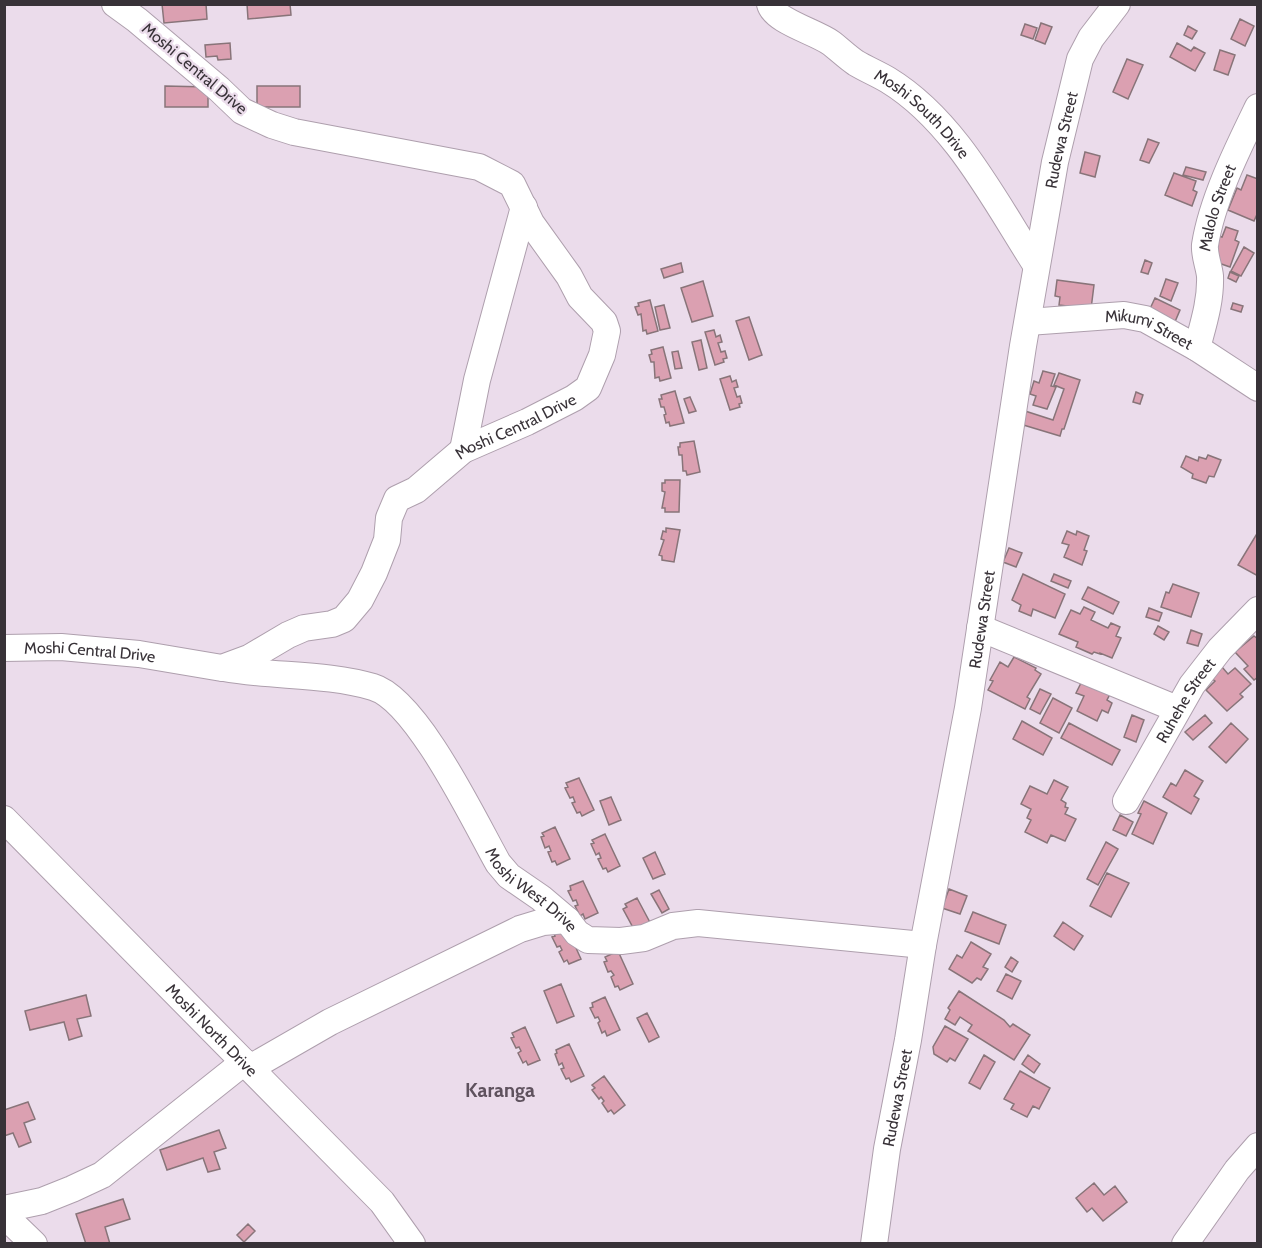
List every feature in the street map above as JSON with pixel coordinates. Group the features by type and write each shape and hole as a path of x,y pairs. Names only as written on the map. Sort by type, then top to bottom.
{"street":[{"name":"Moshi Central Drive","path":"4,648 62,647 128,653 222,668 249,658 304,628 332,624 344,619 360,600 374,573 387,540 389,518 397,499 416,490 464,450 500,435 574,398 588,388 602,355 607,331 604,322 580,297 569,276 531,223 512,184 479,167 294,132 272,125 242,111 219,89 115,4"},
{"name":"Moshi South Drive","path":"770,4 771,9 779,16 830,42 854,62 889,80 920,103 952,135 1036,265"},
{"name":"Rudewa Street","path":"874,1244 887,1149 908,1040 922,945 968,708 1036,265 1074,78 1080,59 1091,38 1117,4"},
{"name":"Malolo Street","path":"1197,348 1209,304 1210,276 1205,247 1213,212 1241,140 1257,107"},
{"path":"464,450 477,380 524,207"},
{"name":"Mikumi Street","path":"1028,322 1124,315 1144,319 1197,348 1257,388"},
{"name":"Ruhehe Street","path":"1126,801 1192,685 1220,649 1257,610"},
{"path":"980,628 1178,709"},
{"name":"Moshi West Drive","path":"222,668 250,673 345,680 376,688 390,696 404,708 432,746 498,863 509,876 541,898 567,920 577,933 588,940 598,942 644,938 673,926 698,923 922,945"},
{"name":"Moshi North Drive","path":"4,819 382,1202 412,1244"},
{"path":"4,1209 42,1201 102,1175 247,1065 330,1022 520,929 543,922 567,920"},
{"path":"1185,1244 1237,1170 1257,1146"},
{"path":"4,1215 34,1244"}],"building":[{"path":"162,4 206,4 207,19 164,23"},
{"path":"247,4 290,4 291,15 248,19"},
{"path":"1240,19 1254,26 1245,46 1231,39"},
{"path":"1041,23 1052,27 1045,44 1035,40"},
{"path":"1025,24 1037,28 1033,39 1021,35"},
{"path":"1188,26 1197,31 1192,39 1184,35"},
{"path":"230,43 231,59 218,60 217,56 206,57 205,45"},
{"path":"1177,43 1191,51 1194,47 1205,53 1195,71 1170,57"},
{"path":"1220,50 1235,55 1228,75 1214,70"},
{"path":"1127,59 1143,65 1128,99 1113,92"},
{"path":"165,86 208,87 208,107 165,107"},
{"path":"257,86 300,86 300,107 257,107"},
{"path":"1148,139 1159,143 1149,163 1140,160"},
{"path":"1085,152 1100,156 1095,177 1080,173"},
{"path":"1186,167 1206,172 1203,180 1183,175"},
{"path":"1174,173 1196,181 1193,190 1197,192 1192,206 1165,195"},
{"path":"1247,175 1258,179 1258,212 1254,221 1228,210 1237,188 1241,190"},
{"path":"1226,227 1238,231 1235,240 1239,242 1230,267 1210,260 1218,236 1222,237"},
{"path":"1244,247 1254,253 1241,276 1231,271"},
{"path":"1145,260 1152,263 1148,274 1141,272"},
{"path":"681,263 683,272 664,278 661,269"},
{"path":"1230,272 1239,276 1236,282 1228,278"},
{"path":"1166,279 1178,283 1171,301 1160,296"},
{"path":"1057,280 1094,285 1091,309 1059,305 1060,297 1055,296"},
{"path":"703,281 713,316 692,322 681,288"},
{"path":"1155,298 1180,310 1174,324 1148,313"},
{"path":"650,300 658,331 647,334 646,330 643,331 641,314 638,315 635,307 639,306 638,303"},
{"path":"1233,303 1243,306 1241,312 1231,309"},
{"path":"664,305 670,328 660,330 655,307"},
{"path":"749,317 762,355 749,360 736,321"},
{"path":"714,330 716,337 720,335 722,342 718,343 721,352 725,351 727,358 723,359 724,362 715,365 705,332"},
{"path":"701,340 707,368 699,370 692,342"},
{"path":"663,347 671,378 660,381 659,377 655,378 654,362 651,362 649,355 652,354 651,350"},
{"path":"678,351 682,368 675,369 672,352"},
{"path":"1043,371 1055,374 1051,386 1056,387 1047,409 1033,405 1036,396 1030,394 1034,381 1039,383"},
{"path":"1059,373 1080,380 1060,436 1020,424 1025,411 1053,420 1064,389 1054,385"},
{"path":"730,376 732,382 736,380 738,387 734,388 742,403 739,404 740,407 730,410 720,379"},
{"path":"675,391 684,423 670,426 669,422 666,423 664,407 661,407 659,399 662,399 661,395"},
{"path":"1136,392 1143,395 1140,404 1133,402"},
{"path":"690,397 696,411 689,413 684,399"},
{"path":"694,441 700,472 687,475 686,471 683,471 682,455 679,455 678,447 680,443"},
{"path":"1208,455 1221,460 1214,477 1209,476 1206,483 1192,478 1193,474 1181,467 1186,456 1198,461 1199,457 1206,459"},
{"path":"665,480 680,480 679,512 665,512 665,508 662,508 665,492 662,491 662,483 665,483"},
{"path":"666,528 680,530 674,562 662,560 662,556 659,555 664,540 661,539 663,531 666,532"},
{"path":"1067,531 1076,535 1077,531 1089,536 1082,565 1064,557 1069,545 1062,543"},
{"path":"1258,532 1258,576 1238,565"},
{"path":"1009,548 1022,553 1016,567 1003,562"},
{"path":"1023,574 1065,594 1055,618 1033,609 1031,616 1019,611 1021,605 1012,600"},
{"path":"1054,574 1071,581 1068,588 1051,581"},
{"path":"1173,584 1199,593 1191,617 1161,607 1166,592 1169,593"},
{"path":"1088,587 1119,602 1113,614 1082,599"},
{"path":"1084,607 1095,612 1091,620 1108,628 1111,623 1120,627 1116,636 1121,638 1112,658 1100,653 1092,654 1076,647 1078,642 1059,634 1071,610 1080,614"},
{"path":"1149,608 1162,613 1159,621 1146,617"},
{"path":"1158,626 1169,632 1164,640 1154,634"},
{"path":"1191,630 1202,634 1198,646 1187,643"},
{"path":"1254,636 1258,639 1258,677 1254,680 1244,669 1248,666 1235,652"},
{"path":"1014,657 1036,668 1035,670 1041,674 1027,697 1030,699 1025,709 988,690 993,681 990,680 1000,662 1008,667"},
{"path":"1222,667 1228,674 1235,668 1251,684 1240,694 1243,697 1227,711 1206,690 1215,681 1211,678"},
{"path":"1082,681 1110,694 1107,700 1112,703 1108,713 1102,710 1097,721 1077,711 1084,696 1076,693"},
{"path":"1040,689 1051,694 1040,714 1030,709"},
{"path":"1053,698 1072,708 1059,733 1040,723"},
{"path":"1132,715 1144,720 1136,742 1124,737"},
{"path":"1205,715 1212,723 1193,740 1185,732"},
{"path":"1022,721 1052,738 1043,755 1013,739"},
{"path":"1069,723 1120,750 1112,765 1061,738"},
{"path":"1231,723 1248,739 1226,763 1209,747"},
{"path":"1185,770 1203,781 1194,796 1199,799 1191,814 1163,797 1171,783 1176,786"},
{"path":"579,778 594,810 582,816 580,812 577,813 572,803 575,802 573,797 570,798 565,788 568,787 566,783"},
{"path":"1054,780 1068,787 1061,800 1068,808 1065,814 1076,819 1065,841 1051,835 1047,843 1025,832 1031,820 1027,818 1031,809 1021,804 1030,786 1047,794"},
{"path":"611,797 621,820 609,825 600,801"},
{"path":"1144,801 1167,813 1153,844 1132,834"},
{"path":"1120,815 1133,822 1126,836 1113,830"},
{"path":"555,827 570,859 557,865 555,861 552,862 548,852 551,851 549,846 545,848 541,837 544,836 542,833"},
{"path":"605,834 620,866 608,872 606,868 603,869 598,859 601,858 599,853 596,855 591,844 594,843 592,840"},
{"path":"1106,842 1118,849 1098,885 1087,879"},
{"path":"655,852 665,874 653,879 643,858"},
{"path":"1107,873 1129,883 1111,917 1090,906"},
{"path":"583,881 598,913 585,919 583,914 580,916 575,906 578,905 576,900 573,901 568,891 571,890 570,886"},
{"path":"949,889 967,896 960,914 942,908"},
{"path":"659,890 669,909 662,913 651,894"},
{"path":"637,898 653,928 636,933 623,909 627,907 625,904"},
{"path":"973,912 1006,925 999,944 965,931"},
{"path":"1063,922 1083,936 1074,950 1054,936"},
{"path":"566,926 581,959 569,964 567,960 564,962 559,952 562,950 560,946 557,947 552,937 555,936 553,932"},
{"path":"971,942 991,954 983,967 988,969 981,980 977,978 972,983 949,969 957,955 962,958"},
{"path":"618,951 633,984 620,990 618,986 615,987 611,977 614,975 611,971 608,972 604,962 607,961 605,957"},
{"path":"1011,957 1018,962 1012,972 1005,967"},
{"path":"1006,974 1021,981 1012,999 997,991"},
{"path":"561,984 574,1016 557,1023 544,991"},
{"path":"959,991 1004,1020 1010,1027 1013,1024 1030,1035 1014,1060 968,1031 972,1025 960,1017 955,1025 945,1019 950,1010 948,1008"},
{"path":"86,995 91,1016 77,1019 82,1036 69,1040 64,1022 30,1030 25,1011"},
{"path":"605,997 620,1030 607,1036 605,1031 602,1033 598,1023 600,1021 598,1017 595,1018 590,1008 593,1007 592,1003"},
{"path":"647,1013 659,1037 649,1042 637,1018"},
{"path":"945,1026 968,1039 955,1061 950,1058 947,1062 934,1054 933,1047"},
{"path":"525,1027 540,1060 528,1065 526,1061 523,1063 518,1053 521,1051 519,1047 516,1048 511,1038 514,1037 512,1033"},
{"path":"569,1044 584,1076 571,1082 569,1078 566,1079 561,1069 564,1068 562,1063 559,1065 555,1054 556,1050"},
{"path":"984,1055 995,1062 980,1089 969,1083"},
{"path":"1028,1055 1040,1064 1034,1073 1022,1064"},
{"path":"1020,1071 1050,1088 1039,1109 1033,1106 1027,1117 1011,1109 1014,1104 1004,1099"},
{"path":"604,1076 625,1105 614,1114 611,1110 608,1112 602,1103 604,1101 601,1097 599,1099 592,1090 595,1088 592,1085"},
{"path":"28,1102 35,1119 24,1123 31,1142 19,1147 13,1133 4,1136 4,1110"},
{"path":"219,1130 226,1148 214,1152 220,1169 208,1172 203,1158 167,1170 160,1150"},
{"path":"1094,1183 1104,1195 1115,1186 1127,1202 1103,1221 1092,1208 1087,1212 1076,1198"},
{"path":"123,1199 130,1219 105,1227 110,1244 86,1244 76,1214"},
{"path":"248,1224 255,1231 244,1242 237,1235"}],"district":[{"name":"Karanga","path":"500,1090"}]}
